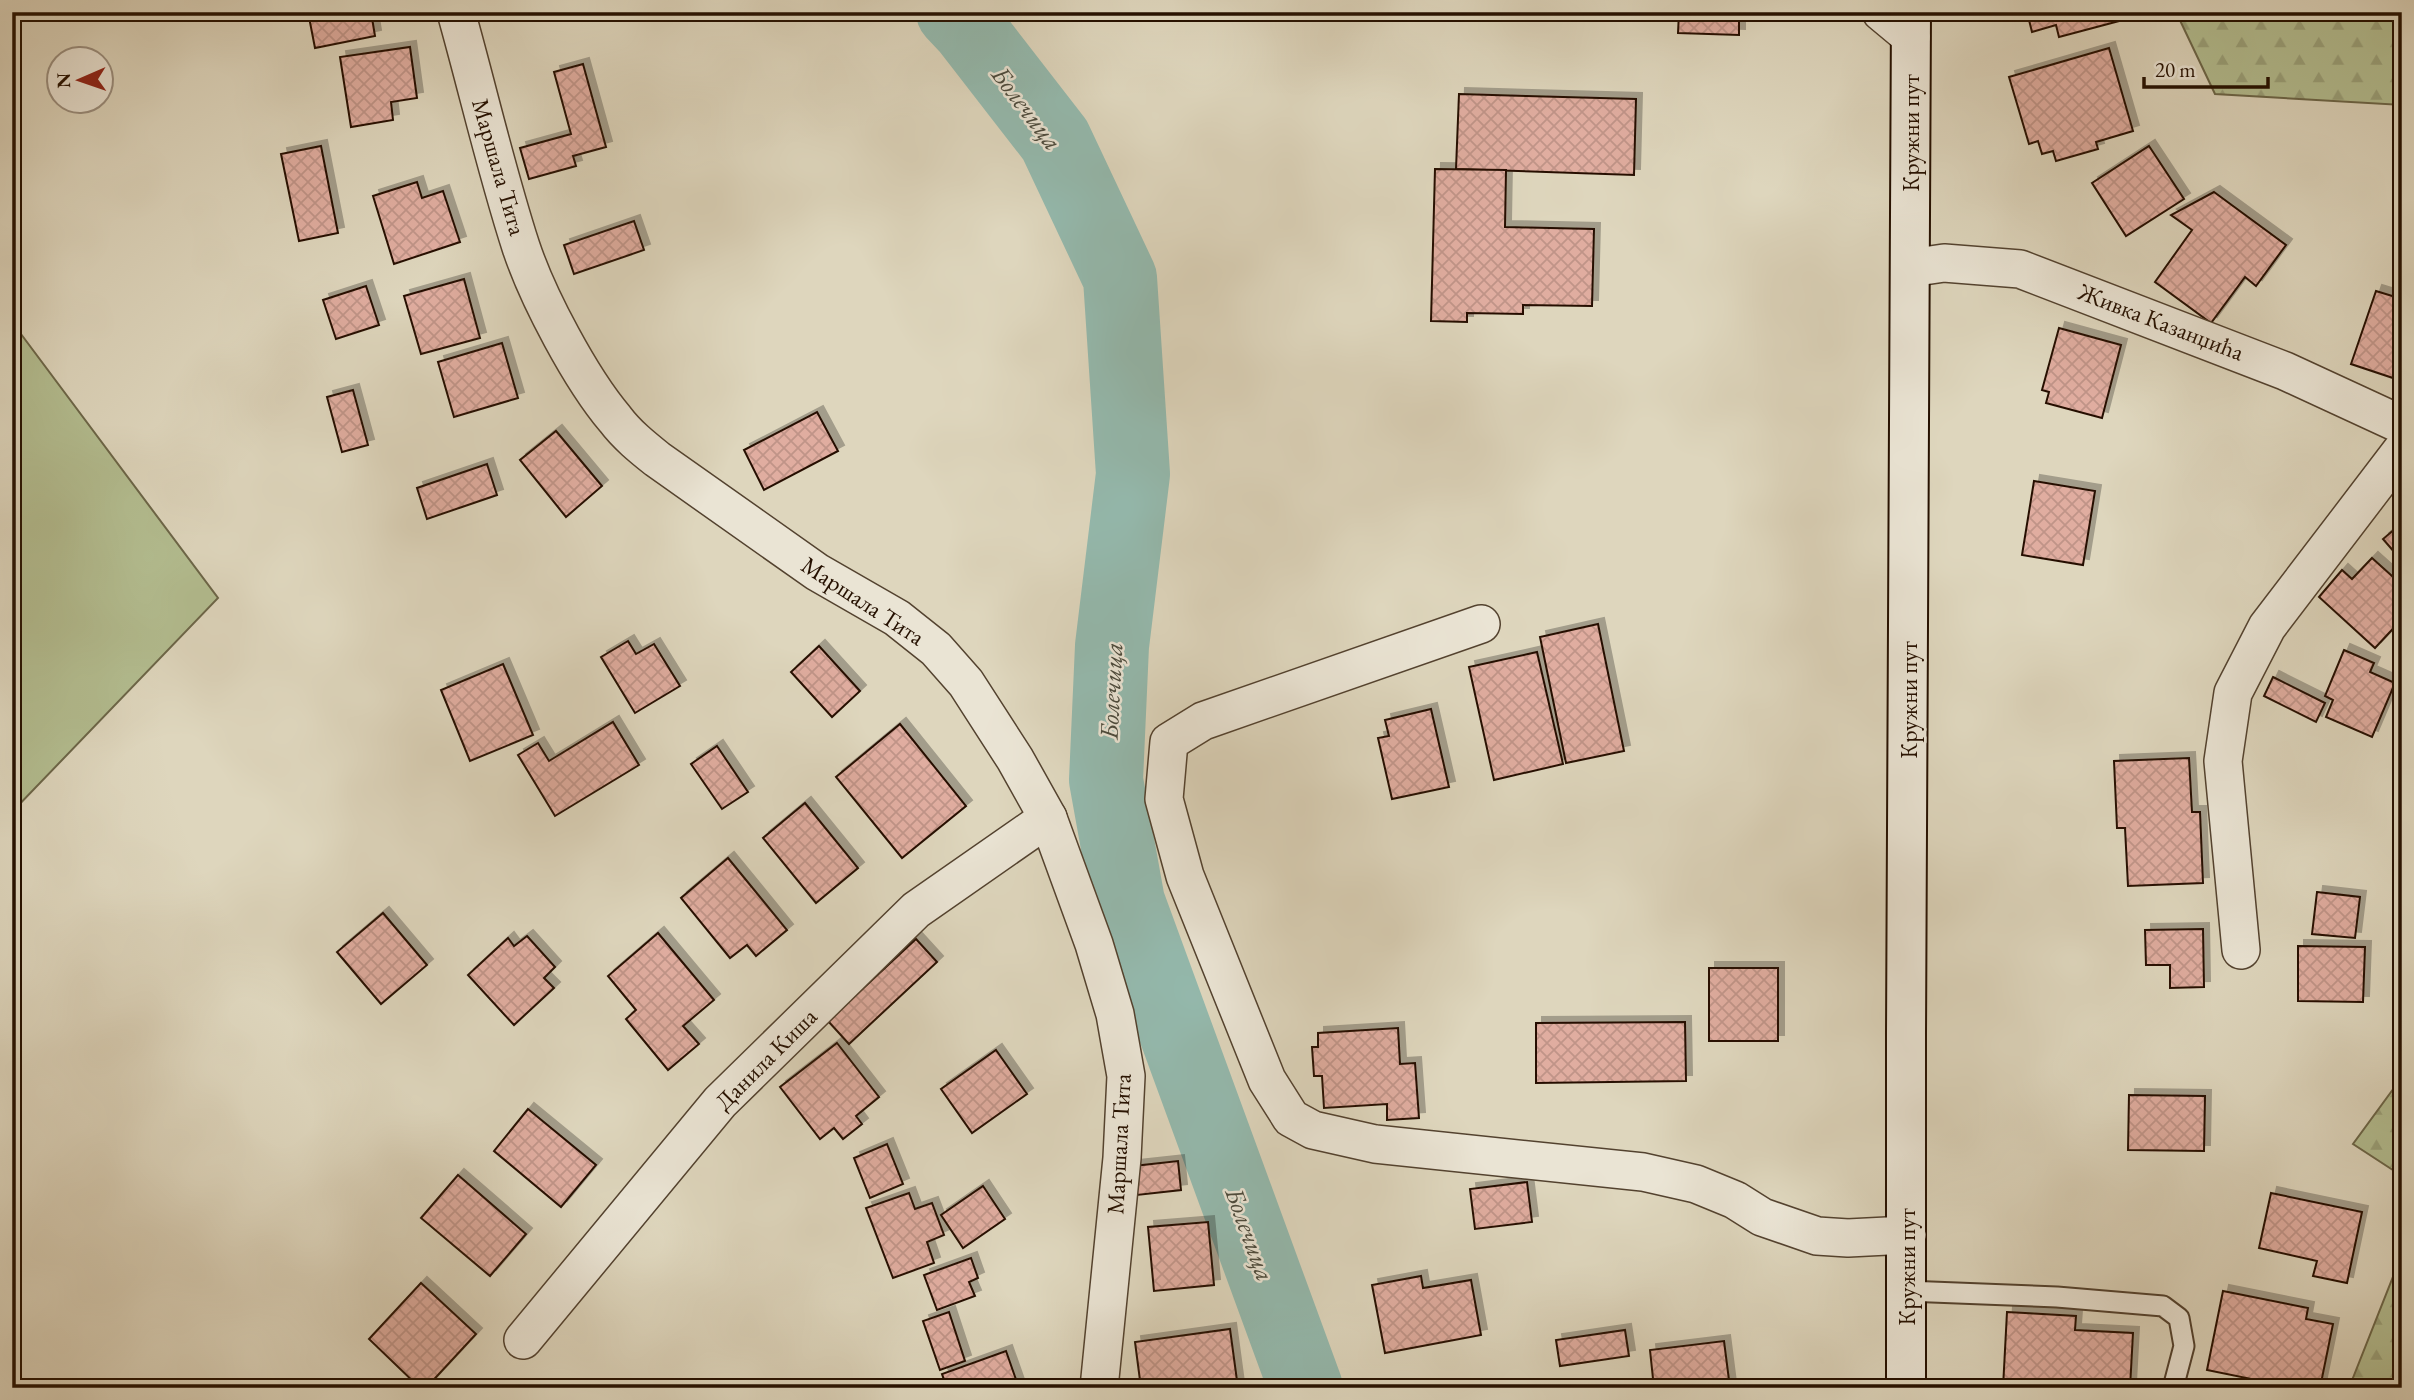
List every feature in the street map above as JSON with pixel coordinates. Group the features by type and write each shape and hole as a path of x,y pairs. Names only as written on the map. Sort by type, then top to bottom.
{"main road":[{"name":"Кружни пут","path":"1906,1388 1911,25"}],"street":[{"name":"Маршала Тита","path":"456,12 522,249 551,315 584,374 614,418 635,442 657,460 817,572 897,618 936,649 966,683 1048,818 1094,944 1115,1014 1126,1076 1122,1158 1098,1388"},
{"path":"1881,12 1911,25"},
{"name":"Живка Казанџића","path":"1910,268 1944,263 2020,269 2285,371 2402,425"},
{"path":"2241,950 2222,761 2232,693 2267,627 2402,450"},
{"path":"1480,624 1203,720 1169,742 1164,799 1185,876 1267,1080 1291,1118 1313,1130 1375,1144 1643,1172 1696,1184 1735,1200 1762,1217 1817,1236 1847,1238 1907,1235"},
{"name":"Данила Киша","path":"523,1340 720,1102 916,910 1048,818"}],"lane":[{"path":"1906,1291 2057,1297 2163,1306 2179,1318 2184,1346 2173,1388"}],"green space":[{"path":"2176,12 2402,12 2402,105 2215,94"},
{"path":"12,322 218,598 12,812"},
{"path":"2402,1077 2402,1176 2353,1144"},
{"path":"2402,1254 2402,1388 2349,1388"}],"building":[{"path":"308,12 371,12 375,36 315,48"},
{"path":"1679,12 1739,12 1739,35 1678,33"},
{"path":"2027,12 2137,12 2138,16 2059,37 2056,25 2032,32"},
{"path":"410,47 417,98 391,102 393,120 351,127 340,57"},
{"path":"2109,48 2133,131 2096,142 2098,149 2056,161 2053,151 2042,154 2038,141 2029,144 2009,77"},
{"path":"583,64 606,147 573,156 576,166 529,179 520,148 571,134 554,72"},
{"path":"1459,94 1636,99 1634,175 1456,169"},
{"path":"321,146 338,233 299,241 281,154"},
{"path":"2149,146 2184,199 2126,236 2092,183"},
{"path":"1435,169 1506,170 1505,227 1594,229 1592,306 1523,305 1523,314 1467,313 1467,322 1431,321"},
{"path":"417,182 422,198 443,191 460,242 394,264 373,196"},
{"path":"2214,192 2286,245 2256,286 2245,277 2211,323 2155,282 2192,230 2171,215"},
{"path":"634,221 644,250 574,274 564,245"},
{"path":"464,279 480,338 421,354 404,296"},
{"path":"366,286 379,325 336,339 323,300"},
{"path":"2376,291 2402,299 2402,381 2351,364"},
{"path":"2059,328 2121,345 2102,418 2046,403 2049,392 2042,390"},
{"path":"502,343 518,398 454,417 438,362"},
{"path":"353,390 368,445 342,452 327,397"},
{"path":"817,412 838,451 764,490 744,450"},
{"path":"556,431 602,486 566,517 520,460"},
{"path":"487,464 497,495 427,519 417,488"},
{"path":"2034,481 2095,491 2083,565 2022,555"},
{"path":"2402,523 2402,561 2383,539"},
{"path":"2372,558 2402,585 2402,619 2375,648 2319,597 2342,570 2352,579"},
{"path":"1598,624 1624,751 1566,763 1540,637"},
{"path":"628,641 636,654 654,644 680,686 635,713 601,657"},
{"path":"819,646 860,691 832,717 791,672"},
{"path":"2344,650 2374,663 2370,672 2395,683 2372,737 2326,717 2333,700 2325,696"},
{"path":"1537,652 1563,764 1494,780 1469,667"},
{"path":"503,664 533,735 470,761 441,690"},
{"path":"2273,677 2325,703 2316,722 2264,696"},
{"path":"1431,709 1449,787 1392,799 1378,738 1389,736 1385,720"},
{"path":"613,722 639,765 555,816 518,755 538,743 549,761"},
{"path":"900,724 966,806 902,858 836,777"},
{"path":"717,746 748,792 722,809 691,764"},
{"path":"2189,758 2192,812 2200,812 2203,883 2128,886 2125,828 2117,828 2114,761"},
{"path":"805,803 858,868 816,903 763,838"},
{"path":"728,858 787,930 756,956 747,945 730,958 681,898"},
{"path":"2317,892 2360,897 2355,938 2312,934"},
{"path":"383,913 427,965 381,1004 337,952"},
{"path":"2203,929 2204,987 2170,988 2170,965 2146,965 2145,930"},
{"path":"658,933 714,1000 683,1026 699,1044 668,1070 626,1019 636,1010 608,976"},
{"path":"527,936 555,967 544,978 554,988 514,1025 468,975 508,938 514,946"},
{"path":"916,939 937,962 849,1044 828,1021"},
{"path":"2298,946 2365,947 2363,1002 2298,1001"},
{"path":"1709,968 1778,968 1778,1041 1709,1041"},
{"path":"1685,1022 1686,1081 1536,1083 1536,1023"},
{"path":"1398,1028 1400,1064 1415,1063 1419,1118 1387,1120 1387,1104 1324,1108 1322,1076 1314,1076 1312,1047 1318,1047 1318,1033"},
{"path":"837,1043 879,1097 856,1116 862,1124 843,1139 834,1128 820,1139 780,1087"},
{"path":"996,1050 1027,1094 972,1133 941,1089"},
{"path":"2129,1095 2205,1096 2204,1151 2128,1150"},
{"path":"528,1109 596,1165 561,1207 494,1151"},
{"path":"887,1144 903,1184 870,1198 854,1158"},
{"path":"1178,1161 1181,1190 1137,1195 1134,1166"},
{"path":"458,1175 526,1234 490,1276 421,1218"},
{"path":"1527,1182 1532,1222 1475,1229 1470,1189"},
{"path":"983,1186 1005,1219 963,1248 941,1215"},
{"path":"909,1193 915,1209 932,1203 944,1235 927,1242 934,1263 893,1278 866,1208"},
{"path":"2271,1193 2362,1212 2347,1283 2313,1276 2317,1261 2259,1248"},
{"path":"1208,1222 1214,1285 1154,1291 1148,1227"},
{"path":"971,1258 978,1278 969,1282 975,1296 937,1310 924,1275"},
{"path":"1421,1276 1423,1288 1471,1280 1481,1335 1385,1353 1372,1285"},
{"path":"421,1283 476,1334 426,1388 420,1388 369,1339"},
{"path":"2223,1291 2308,1308 2306,1319 2333,1324 2320,1388 2295,1388 2207,1370"},
{"path":"949,1312 965,1361 940,1370 923,1321"},
{"path":"2007,1312 2076,1316 2075,1330 2133,1333 2130,1388 2003,1388"},
{"path":"1230,1329 1238,1388 1141,1388 1135,1342"},
{"path":"1625,1330 1629,1356 1560,1366 1556,1340"},
{"path":"1724,1341 1730,1388 1654,1388 1650,1350"},
{"path":"1006,1351 1019,1388 947,1388 942,1374"}],"waterway":[{"name":"Болечица","path":"953,12 1055,140 1120,278 1133,474 1112,646 1106,780 1128,902 1306,1388"}]}
